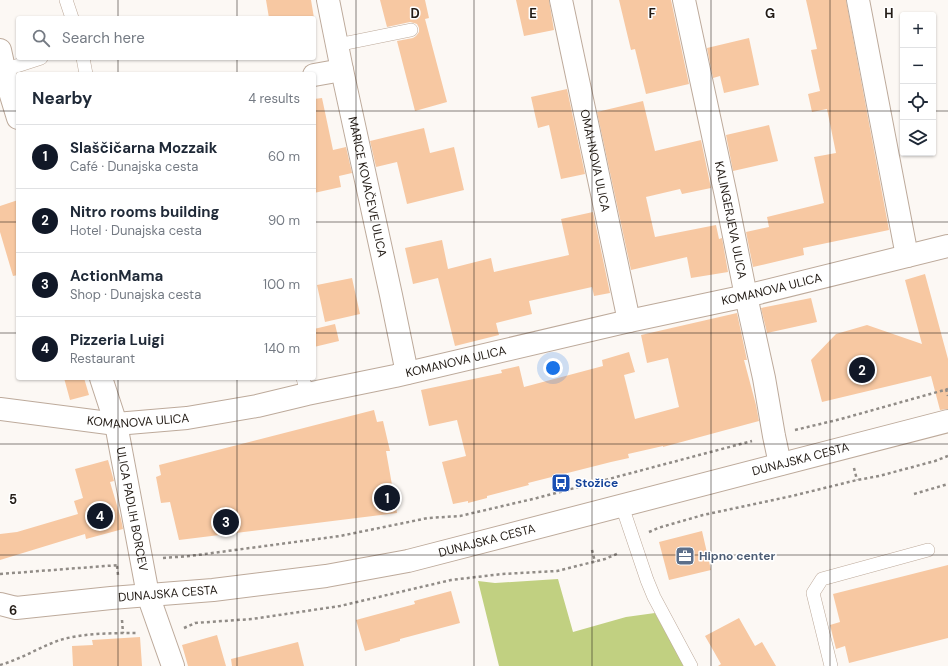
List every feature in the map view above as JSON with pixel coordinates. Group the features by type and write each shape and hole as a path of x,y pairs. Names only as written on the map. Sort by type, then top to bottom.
{"street":[{"name":"MARICE KOVAČEVE ULICA","path":"328,0 392,295 407,373"},
{"name":"OMAHNOVA ULICA","path":"561,0 629,321"},
{"name":"KALINGERJEVA ULICA","path":"684,0 764,378 780,464"},
{"path":"858,0 907,256"},
{"path":"316,74 342,70"},
{"path":"3,71 16,112"},
{"name":"KOMANOVA ULICA","path":"0,409 116,424 187,418 257,406 305,386 407,373 629,321 746,296 948,246"},
{"name":"ULICA PADLIH BORCEV","path":"102,380 116,424 148,595 172,666"},
{"name":"DUNAJSKA CESTA","path":"5,610 148,595 213,590 326,576 408,561 948,421"}],"lane":[{"path":"66,0 71,16"},
{"path":"338,45 411,30"},
{"path":"3,71 35,60"},
{"path":"83,60 86,72"},
{"path":"622,506 654,597 691,666"},
{"path":"831,666 813,593 822,579 928,550"}],"path":[{"path":"159,558 190,556 340,536 428,518 460,516 537,498 842,419 947,389 948,396"},
{"path":"648,532 703,516 879,476 948,456"},
{"path":"914,494 948,484"},
{"path":"592,550 595,562"},
{"path":"183,628 195,623 252,619 340,606 451,580 502,574 557,571 595,562 622,552"},
{"path":"0,574 122,565"},
{"path":"0,665 60,640 113,633 142,633"}],"green space":[{"path":"558,579 573,632 626,617 655,613 684,666 499,666 478,581 495,583"}],"building":[{"path":"266,0 311,0 314,16 269,16"},
{"path":"380,0 425,0 429,18 425,19 447,102 415,111 397,41 413,38 419,32 419,28 417,24 410,22 387,27"},
{"path":"516,0 549,0 554,30 524,36"},
{"path":"619,0 671,0 689,84 646,94 635,49 631,50"},
{"path":"806,0 846,0 889,230 803,248 804,255 753,267 746,232 769,227 767,217 824,203 814,157 836,153 827,109 812,112 808,94 820,91 811,50 817,49"},
{"path":"749,38 759,85 724,93 720,76 713,78 707,48"},
{"path":"567,89 585,174 561,179 549,125 538,128 531,97"},
{"path":"322,98 333,150 346,147 352,173 339,176 341,187 316,193 316,99"},
{"path":"643,101 655,151 701,140 711,188 682,194 680,189 646,197 655,237 716,225 719,239 722,238 728,272 691,278 687,257 631,270 597,112"},
{"path":"769,125 778,161 733,171 726,135"},
{"path":"424,128 430,153 454,147 464,190 407,204 397,162 376,167 370,141"},
{"path":"16,201 16,275 13,276 0,232 0,206"},
{"path":"593,212 610,293 594,296 592,287 529,301 532,314 496,323 499,335 455,346 438,278 413,284 405,248 442,240 448,269 491,258 494,272 569,255 561,219"},
{"path":"925,274 948,359 948,409 940,410 931,376 822,402 811,360 836,334 867,325 922,344 905,280"},
{"path":"352,278 360,314 325,322 317,285"},
{"path":"811,298 817,322 767,333 761,308"},
{"path":"737,313 747,360 744,360 759,421 663,447 628,454 629,458 528,483 529,485 487,496 487,498 468,503 468,501 453,504 442,462 466,456 457,420 429,426 421,390 502,373 501,370 519,366 524,387 603,366 602,360 629,352 635,372 624,375 635,419 679,407 668,358 647,363 641,335"},
{"path":"335,324 339,341 316,347 316,329"},
{"path":"65,380 85,380 89,395 70,400"},
{"path":"374,410 377,422 383,421 390,451 386,451 397,513 179,540 170,502 161,503 156,477 161,475 159,465"},
{"path":"108,460 114,481 110,482 123,529 86,539 85,534 0,560 0,534 17,532 78,514 74,501 83,498 75,469"},
{"name":"Hipno center","path":"702,531 711,570 669,580 659,542"},
{"path":"948,565 948,638 849,663 845,646 836,649 830,625 840,622 833,594"},
{"path":"451,591 460,623 400,639 400,641 365,651 356,620 415,604 414,601"},
{"path":"739,618 755,646 762,642 776,666 718,666 721,664 705,636"},
{"path":"217,635 226,666 188,666 182,645"},
{"path":"140,637 142,666 73,666 72,646 93,645 92,640"},
{"path":"298,642 304,666 232,666 231,659"}],"place":[{"name":"Nitro rooms building","path":"862,370"},
{"name":"Stožice","path":"561,483"},
{"name":"Slaščičarna Mozzaik","path":"387,498"},
{"name":"Pizzeria Luigi","path":"100,516"},
{"name":"ActionMama","path":"226,522"},
{"name":"Hipno center","path":"685,556"}]}
